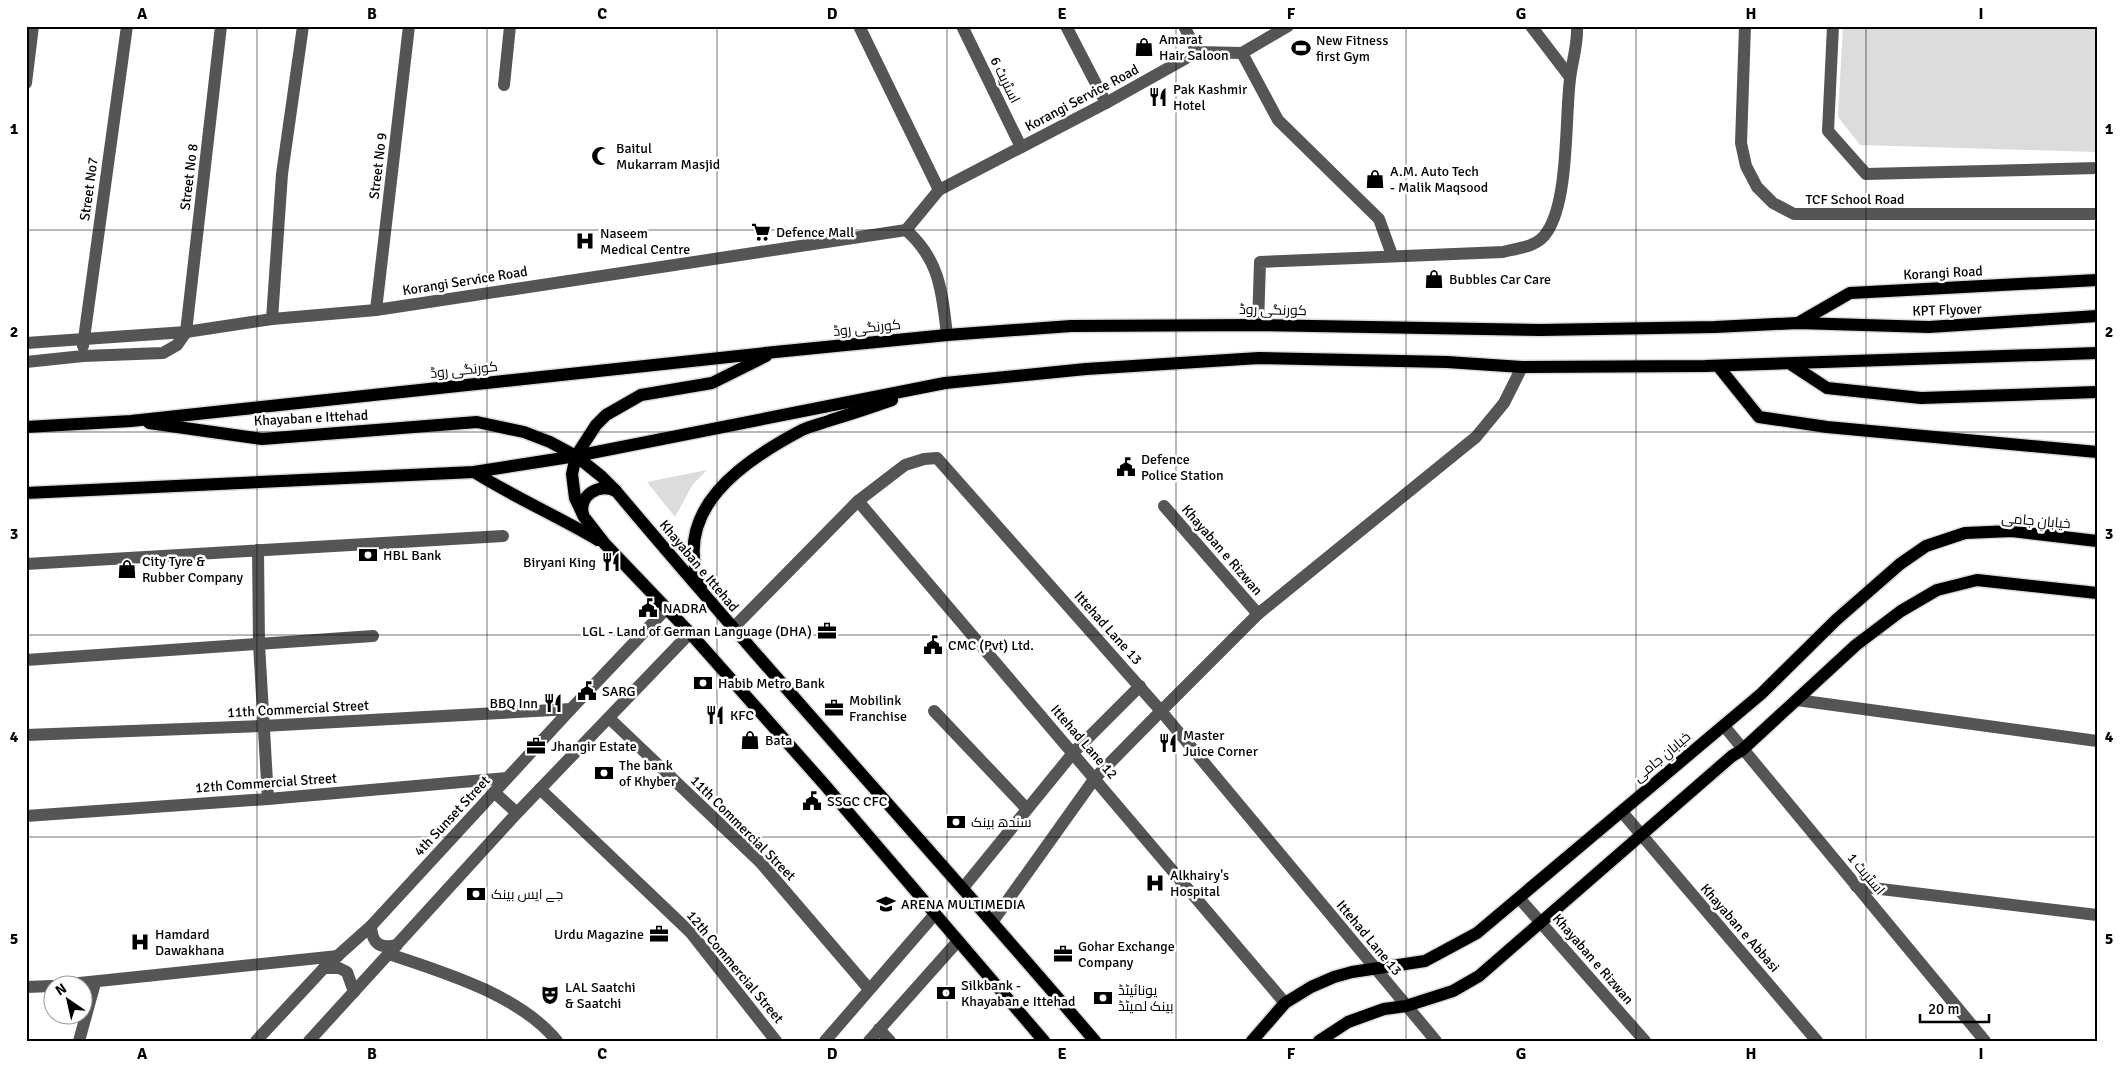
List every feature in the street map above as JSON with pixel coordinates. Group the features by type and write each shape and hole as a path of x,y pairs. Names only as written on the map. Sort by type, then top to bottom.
{"main road":[{"name":"Korangi Road","path":"1798,323 1850,293 2097,280"},
{"name":"KPT Flyover","path":"1715,327 1798,323 1929,327 2097,316"},
{"name":"کورنگی روڈ","path":"26,427 131,421 775,352 947,335 1071,326 1258,325 1540,330 1715,327"},
{"path":"775,352 712,382 641,395 617,407 596,425 576,456 572,474 576,498 584,517 605,544 690,633 1044,1041"},
{"path":"26,493 474,472 576,456 945,383 1086,369 1259,358 1447,362 1522,367 1712,366 2097,352"},
{"path":"1792,364 1827,388 1920,398 2097,392"},
{"path":"1712,366 1759,416 1827,428 2097,452"},
{"path":"706,597 695,571 693,543 697,524 713,495 734,474 803,430 945,383"},
{"name":"Khayaban e Ittehad","path":"131,421 262,439 477,422 524,432 576,456 616,491 733,628 993,921 1094,1041"},
{"path":"474,472 510,494 538,506 605,544"},
{"path":"584,517 583,504 591,492 603,488 616,491"},
{"name":"خیابانِ جامی","path":"1252,1041 1285,1003 1334,977 1426,961 1478,933 1761,694 1836,620 1900,564 1926,546 1965,533 2012,531 2097,541"},
{"path":"1318,1041 1348,1022 1384,1009 1406,1006 1453,991 1479,976 1737,753 1856,645 1901,611 1937,590 1977,580 2097,593"}],"street":[{"path":"26,83 34,26"},
{"name":"Street No7","path":"84,356 82,339 127,26"},
{"name":"Street No 8","path":"186,332 221,26"},
{"path":"272,319 282,174 303,26"},
{"name":"Street No 9","path":"376,310 410,26"},
{"path":"504,86 510,26"},
{"path":"860,26 940,190"},
{"name":"اسٹریٹ 6","path":"962,26 1021,146"},
{"path":"1066,26 1106,103"},
{"path":"1184,26 1197,52 1242,53 1288,26"},
{"path":"1532,26 1570,77"},
{"path":"1258,325 1260,262 1392,255 1504,252 1536,243 1546,234 1554,218 1561,189 1570,77 1578,41 1577,26"},
{"name":"TCF School Road","path":"1745,26 1741,143 1746,166 1757,188 1773,203 1794,214 2097,214"},
{"path":"1833,26 1828,131 1866,174 2097,168"},
{"name":"Korangi Service Road","path":"26,343 186,332 272,319 376,310 906,230 940,190 1106,103 1197,52"},
{"path":"1242,53 1278,120 1380,219 1392,255"},
{"path":"906,230 920,243 938,274 947,335"},
{"path":"26,362 84,356 162,353 177,344 186,332"},
{"path":"993,921 1095,778 1258,614 1476,437 1504,403 1522,367"},
{"name":"Ittehad Lane 13","path":"733,628 858,502 905,465 924,459 937,458 1140,686 1436,1041"},
{"name":"Ittehad Lane 12","path":"858,502 1285,1003"},
{"name":"Khayaban e Rizwan","path":"1164,506 1258,614"},
{"path":"26,564 503,536"},
{"path":"258,550 259,644 268,799"},
{"name":"4th Sunset Street","path":"256,1041 324,968 371,926 666,609"},
{"path":"309,1041 517,813 690,633"},
{"path":"26,660 373,636"},
{"path":"963,888 1073,753 1140,686"},
{"path":"1797,700 2097,741"},
{"name":"11th Commercial Street","path":"26,735 263,726 571,709"},
{"path":"934,711 1027,809"},
{"name":"11th Commercial Street","path":"609,718 761,863 869,989"},
{"name":"اسٹریٹ 1","path":"1719,730 1737,753 1856,886 1986,1041"},
{"name":"12th Commercial Street","path":"26,816 268,799 507,778"},
{"name":"12th Commercial Street","path":"540,789 691,933 776,1041"},
{"path":"494,792 517,813"},
{"name":"Khayaban e Abbasi","path":"1622,812 1817,1041"},
{"path":"1856,886 2097,915"},
{"name":"Khayaban e Rizwan","path":"1519,898 1645,1041"},
{"path":"825,1041 935,914"},
{"path":"371,926 371,936 378,944 482,988 521,1011 549,1038"},
{"path":"869,1041 958,941"},
{"path":"92,983 338,956"},
{"path":"324,968 339,968 347,972 354,992"},
{"path":"79,1041 95,983"},
{"path":"26,987 42,986"},
{"path":"879,1029 890,1041"}],"shaded area":[{"path":"1843,26 2097,26 2097,152 1860,145 1838,117"},
{"path":"707,470 693,484 675,517 647,482"}],"place":[{"name":"Amarat Hair Saloon","path":"1144,47"},
{"name":"New Fitness first Gym","path":"1301,48"},
{"name":"Pak Kashmir Hotel","path":"1158,97"},
{"name":"Baitul Mukarram Masjid","path":"601,156"},
{"name":"A.M. Auto Tech - Malik Maqsood","path":"1375,179"},
{"name":"Defence Mall","path":"761,232"},
{"name":"Naseem Medical Centre","path":"585,241"},
{"name":"Bubbles Car Care","path":"1434,279"},
{"name":"Defence Police Station","path":"1126,467"},
{"name":"HBL Bank","path":"368,555"},
{"name":"Biryani King","path":"611,562"},
{"name":"City Tyre & Rubber Company","path":"127,569"},
{"name":"NADRA","path":"648,608"},
{"name":"LGL - Land of German Language (DHA)","path":"827,631"},
{"name":"CMC (Pvt) Ltd.","path":"933,645"},
{"name":"Habib Metro Bank","path":"703,683"},
{"name":"SARG","path":"587,691"},
{"name":"BBQ Inn","path":"553,703"},
{"name":"Mobilink Franchise","path":"834,708"},
{"name":"KFC","path":"715,715"},
{"name":"Bata","path":"750,740"},
{"name":"Master Juice Corner","path":"1168,743"},
{"name":"Jhangir Estate","path":"536,746"},
{"name":"The bank of Khyber","path":"604,773"},
{"name":"SSGC CFC","path":"812,801"},
{"name":"سندھ بینک","path":"956,822"},
{"name":"Alkhairy's Hospital","path":"1155,883"},
{"name":"جے ایس بینک","path":"476,894"},
{"name":"ARENA MULTIMEDIA","path":"886,904"},
{"name":"Urdu Magazine","path":"659,934"},
{"name":"Hamdard Dawakhana","path":"140,942"},
{"name":"Gohar Exchange Company","path":"1063,954"},
{"name":"Silkbank - Khayaban e Ittehad","path":"946,993"},
{"name":"LAL Saatchi & Saatchi","path":"550,995"},
{"name":"یونائیٹڈ بینک لمیٹڈ","path":"1103,998"}]}
